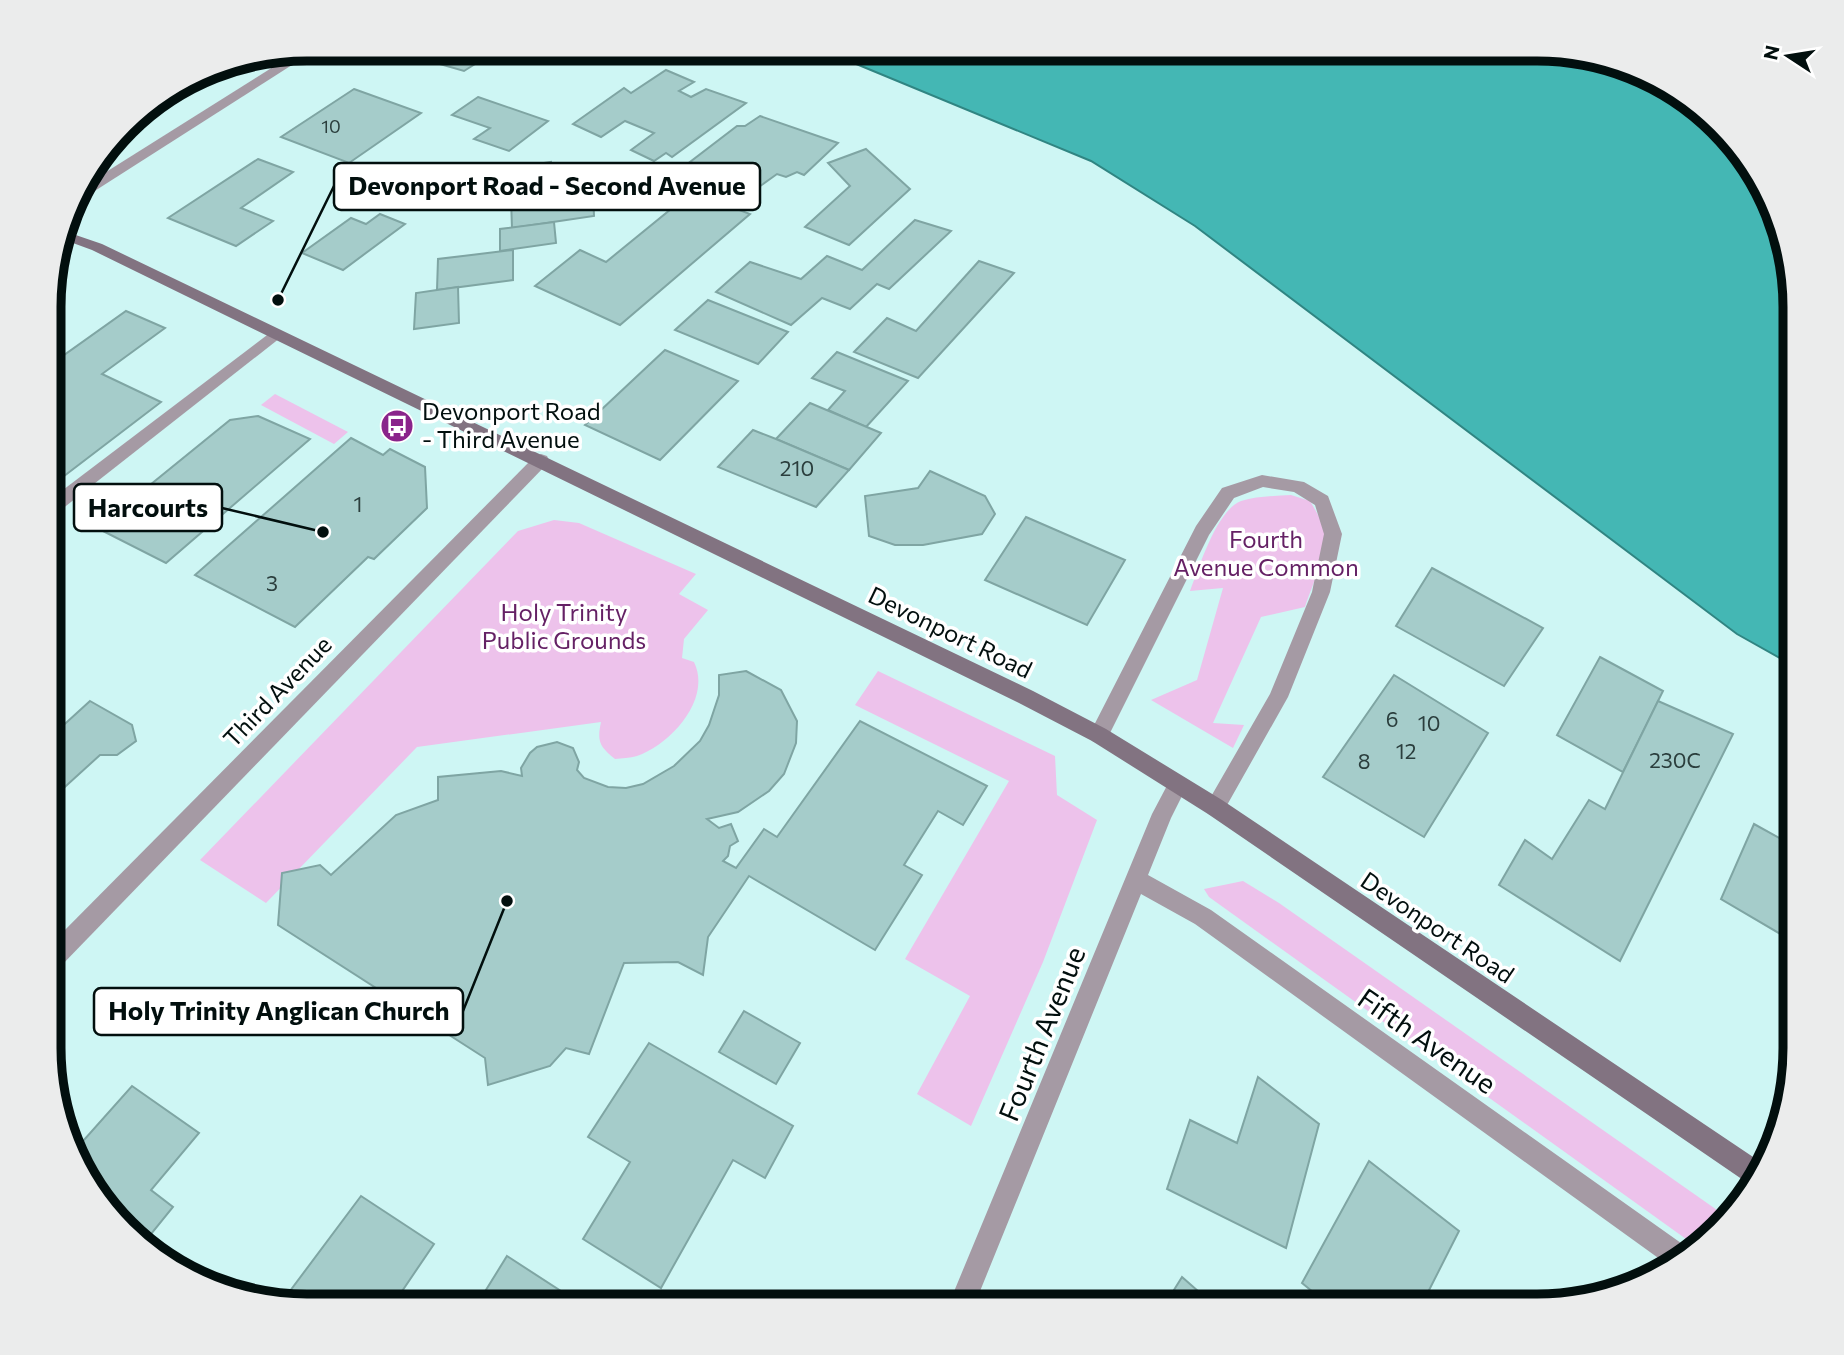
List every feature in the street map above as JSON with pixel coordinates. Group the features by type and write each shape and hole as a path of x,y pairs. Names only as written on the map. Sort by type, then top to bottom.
{"main road":[{"name":"Devonport Road","path":"72,238 97,247 541,460 1027,697 1099,735 1215,807 1750,1170"}],"street":[{"path":"93,186 290,62"},
{"path":"61,500 275,334"},
{"name":"Third Avenue","path":"62,949 541,460"},
{"path":"1099,735 1202,531 1228,493 1262,481 1297,486 1322,501 1333,534 1321,592 1278,697 1215,807"},
{"name":"Fourth Avenue","path":"966,1294 1162,814 1178,784"},
{"name":"Fifth Avenue","path":"1137,880 1203,917 1673,1252"}],"green space":[{"path":"275,394 348,432 334,444 261,405"},
{"name":"Fourth Avenue Common","path":"1291,495 1310,501 1325,532 1324,549 1305,607 1261,617 1213,723 1244,725 1233,748 1151,700 1197,680 1223,588 1190,591 1210,541 1224,516 1241,501"},
{"name":"Holy Trinity Public Grounds","path":"554,520 579,523 696,574 679,594 708,610 684,639 682,658 694,662 698,676 697,691 693,705 675,731 650,750 637,756 615,759 600,743 601,722 417,747 266,903 200,860 518,531"},
{"path":"878,671 1055,756 1057,795 1097,820 1043,962 971,1126 917,1094 970,996 905,959 1009,781 855,705"},
{"path":"1243,881 1279,903 1720,1212 1689,1241 1209,897 1204,889"}],"water":[{"path":"850,61 1552,62 1615,74 1660,94 1686,112 1722,145 1750,185 1770,229 1781,276 1782,660 1737,634 1195,226 1091,161"}],"building":[{"path":"430,61 480,61 464,71"},
{"path":"666,70 694,82 679,91 691,97 706,89 746,103 672,157 666,153 654,161 631,150 654,133 625,121 601,137 573,124 624,88 631,93"},
{"path":"354,89 421,113 349,163 281,137"},
{"path":"478,97 548,121 509,151 474,139 490,128 452,115"},
{"path":"760,116 838,143 804,175 797,172 786,177 777,174 759,187 690,162 737,126 745,126"},
{"path":"866,149 910,189 849,245 805,227 850,186 828,163"},
{"path":"258,159 293,172 241,208 273,221 236,246 168,218"},
{"path":"551,162 552,170 589,165 597,168 600,188 552,195 552,187 522,191 521,181 531,179 530,165"},
{"path":"593,189 594,216 512,228 511,199"},
{"path":"692,192 750,214 620,325 535,286 580,250 606,262"},
{"path":"380,214 405,224 343,270 302,253 351,218 366,224"},
{"path":"915,220 951,231 889,289 877,284 850,309 822,298 791,325 716,292 750,262 801,279 827,256 862,270"},
{"path":"554,222 556,243 500,251 500,229"},
{"path":"513,250 513,280 437,290 438,259"},
{"path":"979,261 1014,273 918,378 854,352 887,318 916,331"},
{"path":"458,287 459,323 414,329 416,293"},
{"path":"708,300 788,332 758,364 675,330"},
{"path":"126,311 165,328 102,374 161,402 61,478 61,354 64,355"},
{"path":"665,350 738,381 660,460 585,425"},
{"path":"837,352 908,381 866,427 828,410 845,391 812,378"},
{"path":"810,403 881,433 849,470 776,439"},
{"path":"258,416 310,439 166,563 97,528 230,420"},
{"path":"753,430 849,470 816,507 718,467"},
{"path":"351,438 383,455 390,449 425,467 427,508 374,559 368,557 295,627 195,575"},
{"path":"930,471 985,496 995,514 982,534 923,545 895,545 869,536 865,496 918,488"},
{"path":"1026,517 1125,560 1087,625 985,580"},
{"path":"1432,568 1543,628 1504,686 1396,626"},
{"path":"1600,657 1663,691 1623,772 1557,735"},
{"path":"746,671 781,690 797,721 796,743 784,774 769,791 738,812 707,819 719,828 731,824 738,841 730,846 728,856 723,861 736,868 764,829 777,837 860,721 987,786 963,825 938,811 904,865 922,875 875,950 749,876 708,937 703,975 678,962 624,963 589,1054 566,1048 550,1066 488,1085 485,1058 278,925 282,873 320,865 331,875 396,815 438,800 438,777 501,771 522,776 521,768 530,753 537,747 557,742 573,748 579,762 577,770 584,778 608,787 626,788 643,784 674,766 700,741 709,725 719,695 719,675"},
{"path":"1394,675 1488,733 1424,837 1323,777"},
{"path":"90,701 132,725 136,741 117,755 100,755 62,790 62,727"},
{"path":"1658,701 1733,734 1620,961 1499,885 1525,840 1552,859 1589,800 1605,809"},
{"path":"1754,824 1783,840 1783,935 1721,899"},
{"path":"744,1011 800,1043 776,1084 719,1052"},
{"path":"649,1043 793,1126 765,1178 733,1160 661,1288 583,1239 630,1162 588,1137"},
{"path":"1258,1077 1319,1124 1286,1248 1167,1189 1190,1120 1237,1143"},
{"path":"132,1086 199,1133 151,1190 173,1207 149,1236 112,1197 81,1144"},
{"path":"1369,1161 1459,1231 1427,1294 1315,1294 1302,1283"},
{"path":"361,1196 434,1244 401,1293 289,1293"},
{"path":"507,1256 564,1293 484,1293"},
{"path":"1182,1277 1201,1294 1172,1294"}],"place":[{"name":"Devonport Road - Second Avenue","path":"278,300"},
{"name":"Devonport Road - Third Avenue","path":"397,426"},
{"name":"Harcourts","path":"323,532"},
{"name":"Holy Trinity Anglican Church","path":"507,901"}]}
